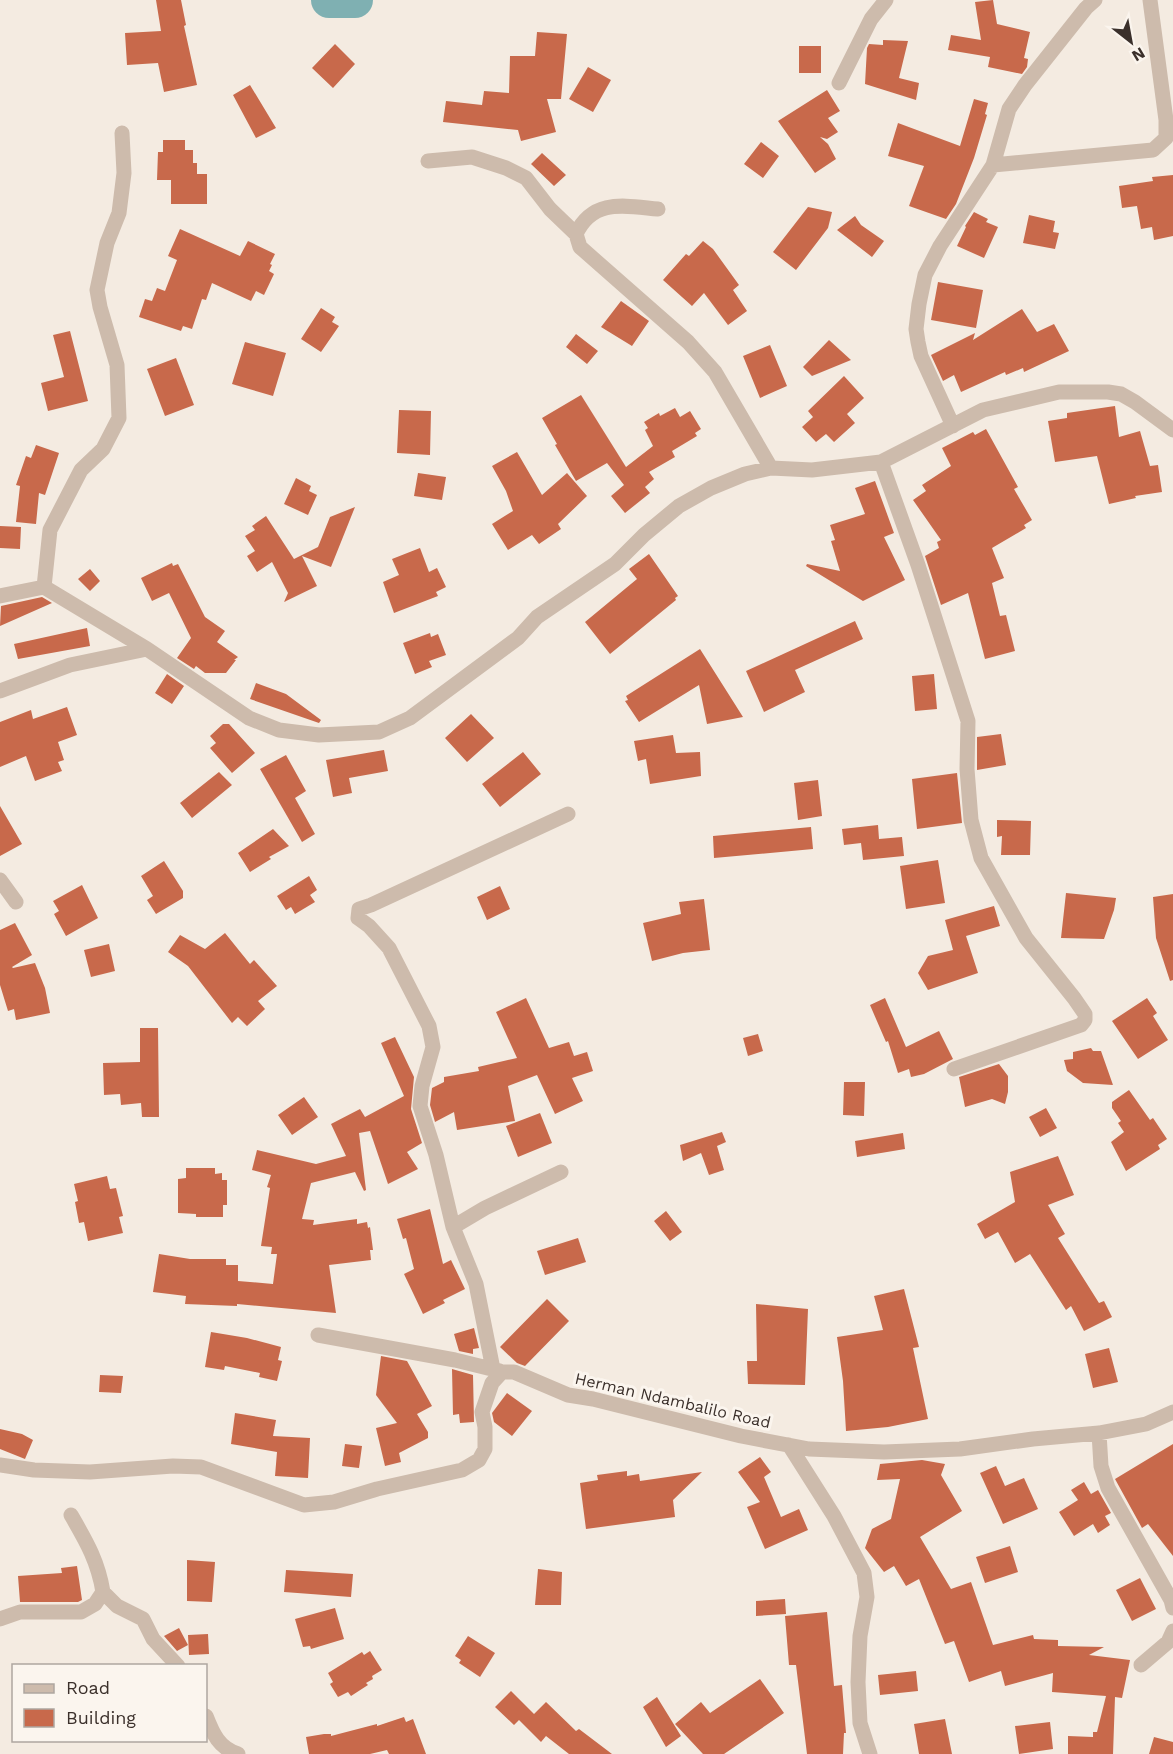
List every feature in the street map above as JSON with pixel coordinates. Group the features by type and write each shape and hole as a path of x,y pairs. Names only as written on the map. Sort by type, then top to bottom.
{"street":[{"path":"839,83 871,19 885,0"},
{"path":"953,426 921,356 916,329 925,275 940,246 993,165 1009,110 1025,85 1095,0"},
{"path":"993,165 1153,150 1166,138 1166,120 1150,0"},
{"path":"44,587 50,530 81,470 103,449 119,418 117,364 97,290 107,243 119,213 124,173 122,133"},
{"path":"428,161 472,157 506,168 526,178 550,208 576,234 580,248 688,342 716,372 771,468"},
{"path":"576,234 582,222 598,209 620,205 658,208"},
{"path":"0,596 44,587 147,649 249,718 279,729 319,735 379,732 410,718 518,638 537,617 615,564 644,535 679,506 711,488 745,474 771,468 812,470 881,462 983,410 1059,392 1121,394 1173,430"},
{"path":"881,462 918,565 968,721 971,820 981,858 1026,938 1085,1014 1085,1020 1081,1025 954,1069"},
{"path":"0,690 70,665 147,649"},
{"path":"0,1465 34,1470 90,1472 173,1466 201,1467 304,1505 334,1502 377,1489 462,1470 479,1460 485,1449 482,1412 497,1370 476,1284 453,1227 436,1155 420,1106 422,1086 433,1047 429,1026 388,948 369,926 358,918 359,909 371,906 568,814"},
{"path":"0,880 16,902"},
{"path":"453,1227 485,1208 561,1172"},
{"name":"Herman Ndambalilo Road","path":"318,1335 513,1372 568,1395 809,1449 884,1452 960,1449 1099,1433 1146,1424 1173,1412"},
{"path":"1099,1433 1101,1466 1108,1488 1171,1600 1173,1608"},
{"path":"789,1445 834,1516 864,1573 867,1597 860,1636 858,1693 860,1723 870,1754"},
{"path":"70,1515 93,1553 103,1592 117,1606 143,1618 153,1639 177,1664"},
{"path":"0,1619 20,1612 81,1612 95,1604 103,1592"},
{"path":"1141,1665 1168,1642 1173,1631"},
{"path":"207,1718 215,1738 226,1750 238,1754"}],"building":[{"path":"156,0 181,0 186,25 184,26 197,85 164,92 158,63 127,65 125,33 161,31"},
{"path":"993,0 997,24 1030,32 1024,58 1028,59 1027,67 1022,74 988,67 990,57 948,50 951,35 981,40 975,2"},
{"path":"537,32 567,34 561,99 547,99 556,132 521,141 518,130 443,122 446,101 482,105 484,91 509,93 510,56 535,56"},
{"path":"883,40 908,41 899,78 919,83 916,100 865,84 867,48 869,44 883,45"},
{"path":"335,44 355,64 333,88 312,68"},
{"path":"799,46 821,46 821,73 799,73"},
{"path":"588,67 611,80 593,112 569,99"},
{"path":"250,85 276,128 256,138 233,95"},
{"path":"827,90 840,111 828,118 838,132 827,139 820,137 828,144 836,159 815,173 778,121"},
{"path":"974,99 988,103 985,114 987,115 974,158 956,204 946,219 909,206 924,166 888,156 898,123 960,146"},
{"path":"163,140 185,140 185,150 193,150 193,163 197,163 197,174 207,174 207,204 171,204 171,180 157,180 158,152 163,152"},
{"path":"761,142 779,156 763,178 744,164"},
{"path":"542,153 566,175 554,186 531,164"},
{"path":"1173,175 1173,236 1154,240 1152,227 1141,229 1137,206 1122,208 1119,186 1153,181 1152,177"},
{"path":"808,207 832,212 828,228 796,270 773,252"},
{"path":"974,212 988,219 986,222 998,227 984,258 957,246"},
{"path":"1029,215 1055,221 1053,232 1059,233 1055,249 1023,243"},
{"path":"855,216 861,225 884,241 872,257 837,230"},
{"path":"180,229 240,256 248,241 275,254 269,271 274,274 264,295 256,291 251,301 212,283 206,300 202,299 192,329 183,326 181,331 139,317 145,299 152,301 157,288 165,291 177,260 168,256"},
{"path":"703,241 713,249 739,285 733,290 747,311 728,325 704,293 692,306 663,280 686,254 689,256"},
{"path":"938,282 983,290 976,328 931,320"},
{"path":"621,301 649,321 632,346 601,327"},
{"path":"321,308 335,317 332,322 339,326 321,352 301,339"},
{"path":"1022,309 1037,332 1054,324 1069,351 1024,372 1023,368 1006,375 1005,372 961,392 954,375 943,381 931,355 975,333 973,340"},
{"path":"70,331 88,401 48,411 41,383 64,377 53,335"},
{"path":"576,334 598,351 587,364 566,347"},
{"path":"829,340 851,360 812,376 803,367"},
{"path":"245,342 286,353 273,396 232,384"},
{"path":"770,345 787,386 760,398 743,356"},
{"path":"176,358 194,405 165,416 147,369"},
{"path":"844,376 864,398 847,414 855,423 834,442 826,434 816,442 802,427 813,417 808,411"},
{"path":"581,395 626,467 653,446 645,430 648,428 644,422 659,413 660,416 675,408 680,417 690,411 701,429 695,433 697,436 672,451 675,457 649,472 654,479 645,487 650,493 625,513 611,496 624,485 607,463 576,481 542,418"},
{"path":"1115,406 1119,437 1140,431 1150,466 1158,465 1162,492 1135,496 1136,498 1109,504 1097,456 1055,462 1048,421 1067,418 1067,413"},
{"path":"399,410 431,411 430,455 397,453"},
{"path":"986,429 1018,487 1014,489 1032,520 1024,525 1026,528 992,548 1004,578 992,583 1000,616 1006,615 1015,651 985,659 968,593 941,605 925,556 939,548 937,542 941,540 913,500 926,491 922,485 951,466 942,448 973,432 975,435"},
{"path":"36,445 59,453 45,495 39,493 36,524 16,522 20,486 16,485 26,456 31,458"},
{"path":"517,452 542,495 567,473 587,496 558,524 561,529 539,544 532,535 508,550 492,524 513,511 506,491 492,466"},
{"path":"418,473 446,477 442,500 414,496"},
{"path":"296,478 311,486 309,491 317,495 308,515 284,504"},
{"path":"875,481 894,533 884,537 905,580 863,601 806,566 807,564 840,571 831,541 835,540 830,525 865,514 855,488"},
{"path":"355,507 331,567 302,556 317,586 284,602 288,593 272,562 257,572 247,556 255,551 245,536 255,530 252,526 266,516 294,559 318,547 330,517"},
{"path":"0,526 21,527 20,549 0,548"},
{"path":"420,548 429,572 437,568 446,587 436,592 438,596 394,613 383,582 399,575 392,559"},
{"path":"649,554 678,596 610,654 585,622 637,579 629,569"},
{"path":"172,563 173,566 178,564 205,617 225,631 217,642 238,657 226,673 205,673 196,666 194,669 177,658 191,638 169,593 152,601 141,578"},
{"path":"90,569 100,581 90,591 78,579"},
{"path":"42,597 52,603 0,626 1,606"},
{"path":"855,621 863,639 795,670 805,692 764,712 746,671"},
{"path":"87,628 90,646 18,659 14,644"},
{"path":"430,633 431,637 438,634 446,655 429,661 432,667 415,674 403,643"},
{"path":"700,649 743,717 707,724 699,685 639,722 625,701 628,700 626,696"},
{"path":"167,674 184,686 172,704 155,693"},
{"path":"934,674 937,709 915,711 912,676"},
{"path":"256,683 286,694 321,720 319,723 250,699"},
{"path":"67,707 77,735 58,742 64,760 58,762 62,771 35,781 26,756 0,767 0,722 31,710 33,719"},
{"path":"471,714 494,738 467,762 445,738"},
{"path":"223,724 229,724 255,753 232,773 210,748 216,743 210,736"},
{"path":"1001,734 1006,765 977,770 977,737"},
{"path":"673,735 676,753 700,752 701,776 650,784 646,759 638,761 634,741"},
{"path":"384,750 388,771 349,778 352,793 333,797 326,760"},
{"path":"523,752 541,774 500,807 482,784"},
{"path":"286,755 306,791 295,798 315,834 302,842 260,769"},
{"path":"219,772 232,785 192,818 180,803"},
{"path":"957,773 962,823 917,829 912,779"},
{"path":"818,780 822,816 798,820 794,783"},
{"path":"0,806 22,844 0,856"},
{"path":"997,820 1031,821 1030,855 1001,855 1002,836 997,837"},
{"path":"878,825 879,839 902,837 904,856 863,860 861,843 844,845 842,829"},
{"path":"811,827 813,849 714,858 713,836"},
{"path":"273,829 289,846 269,857 271,859 250,872 238,853"},
{"path":"938,860 945,903 906,909 900,866"},
{"path":"164,861 183,891 183,898 156,914 147,900 153,896 141,876"},
{"path":"309,876 317,890 310,895 315,902 295,914 291,907 286,910 277,896"},
{"path":"82,885 98,918 66,936 54,914 59,911 53,901"},
{"path":"500,886 510,909 487,920 477,897"},
{"path":"1066,893 1116,898 1104,939 1061,938"},
{"path":"1173,894 1173,980 1170,981 1156,938 1153,897"},
{"path":"704,899 710,950 683,953 652,961 643,923 681,914 679,902"},
{"path":"994,906 1000,926 966,936 978,973 928,990 918,973 928,956 953,950 945,920"},
{"path":"15,923 32,955 12,967 35,963 45,988 50,1013 16,1020 14,1009 8,1011 0,985 0,930"},
{"path":"225,933 250,964 254,960 277,986 258,1001 265,1009 247,1026 238,1017 232,1023 188,966 168,952 180,935 205,949"},
{"path":"109,944 115,971 91,977 84,950"},
{"path":"526,998 549,1048 569,1042 574,1056 587,1052 593,1071 572,1078 583,1101 555,1114 537,1075 508,1086 515,1121 457,1130 454,1112 435,1122 430,1105 432,1088 444,1082 444,1077 479,1071 478,1067 517,1058 496,1012"},
{"path":"885,998 906,1047 939,1031 953,1059 924,1074 911,1077 909,1069 898,1073 888,1041 886,1042 870,1005"},
{"path":"1147,998 1157,1013 1153,1016 1168,1040 1138,1059 1112,1021"},
{"path":"140,1028 158,1028 159,1117 142,1117 141,1103 121,1105 120,1094 104,1095 103,1063 140,1062"},
{"path":"758,1034 763,1051 748,1056 743,1038"},
{"path":"395,1037 414,1077 411,1109 422,1143 407,1152 418,1169 388,1184 370,1131 359,1133 366,1190 364,1191 355,1172 311,1183 302,1219 314,1220 313,1225 357,1219 357,1224 367,1222 368,1228 370,1227 373,1250 370,1250 371,1260 329,1265 336,1313 237,1304 237,1306 185,1304 186,1296 153,1292 159,1254 190,1259 226,1259 226,1265 238,1265 238,1281 273,1284 277,1254 271,1254 272,1247 261,1246 270,1188 267,1187 271,1175 252,1170 257,1150 316,1164 346,1156 331,1124 360,1109 365,1117 404,1096 381,1043"},
{"path":"1091,1048 1093,1051 1101,1051 1113,1085 1083,1083 1067,1071 1064,1060 1073,1059 1073,1052"},
{"path":"999,1064 1008,1076 1005,1104 992,1099 965,1107 959,1077"},
{"path":"844,1082 865,1082 864,1116 843,1115"},
{"path":"1129,1090 1150,1120 1153,1118 1167,1139 1158,1145 1160,1149 1126,1171 1111,1142 1124,1132 1118,1123 1121,1121 1112,1108 1112,1102"},
{"path":"304,1097 318,1117 292,1135 278,1115"},
{"path":"1046,1108 1057,1128 1040,1137 1029,1117"},
{"path":"540,1113 552,1143 518,1157 506,1126"},
{"path":"722,1132 726,1142 717,1146 724,1170 709,1175 701,1153 683,1161 680,1145"},
{"path":"903,1133 905,1149 857,1157 855,1141"},
{"path":"1058,1156 1074,1195 1048,1205 1065,1234 1058,1238 1099,1303 1104,1301 1112,1317 1084,1331 1071,1306 1066,1310 1030,1254 1015,1263 998,1232 985,1239 977,1224 1015,1202 1010,1172"},
{"path":"186,1168 215,1168 215,1174 222,1173 222,1180 227,1180 227,1205 223,1205 223,1217 196,1217 196,1214 178,1213 178,1179 186,1178"},
{"path":"107,1176 110,1189 116,1188 123,1216 119,1217 123,1233 88,1241 84,1222 79,1223 75,1202 78,1201 74,1184"},
{"path":"430,1209 443,1264 451,1260 465,1289 443,1300 445,1303 423,1314 404,1274 414,1269 406,1238 403,1239 397,1219"},
{"path":"666,1211 682,1232 670,1241 654,1221"},
{"path":"578,1238 586,1262 545,1275 537,1251"},
{"path":"904,1289 919,1347 913,1348 928,1419 888,1427 846,1431 837,1337 883,1330 874,1296"},
{"path":"547,1299 569,1321 525,1366 517,1363 500,1347"},
{"path":"756,1304 808,1309 805,1385 748,1384 747,1361 757,1361"},
{"path":"474,1328 479,1348 473,1349 473,1354 459,1351 454,1334"},
{"path":"211,1332 281,1347 278,1360 282,1361 277,1381 259,1377 260,1373 225,1366 224,1370 205,1367"},
{"path":"1109,1348 1118,1382 1093,1388 1085,1354"},
{"path":"381,1356 407,1361 432,1406 417,1414 428,1432 428,1438 399,1453 401,1462 385,1466 376,1428 397,1423 376,1395"},
{"path":"452,1369 473,1375 474,1422 460,1423 459,1414 453,1415"},
{"path":"100,1375 123,1376 121,1393 99,1392"},
{"path":"507,1393 532,1411 512,1436 494,1422 492,1413"},
{"path":"235,1413 276,1420 273,1436 310,1438 308,1478 275,1476 277,1452 231,1444"},
{"path":"0,1429 22,1434 33,1440 25,1459 0,1449"},
{"path":"345,1444 362,1446 359,1468 342,1466"},
{"path":"1173,1444 1173,1556 1148,1524 1142,1528 1115,1479"},
{"path":"760,1457 771,1472 764,1477 781,1517 799,1509 808,1530 765,1549 747,1507 760,1502 738,1472"},
{"path":"922,1460 945,1464 941,1475 962,1511 920,1537 951,1589 971,1582 993,1645 1033,1635 1034,1639 1058,1640 1058,1646 1104,1647 1089,1655 1130,1660 1122,1698 1115,1697 1113,1754 1068,1754 1068,1736 1093,1737 1093,1732 1097,1732 1106,1696 1052,1692 1053,1673 1005,1686 1001,1671 969,1682 954,1641 945,1644 919,1579 906,1586 894,1566 884,1572 865,1548 872,1529 891,1519 900,1479 877,1480 880,1464"},
{"path":"996,1466 1005,1486 1024,1478 1038,1509 1003,1524 980,1473"},
{"path":"627,1471 627,1476 639,1474 640,1481 702,1472 673,1500 675,1517 586,1529 580,1483 598,1480 597,1475"},
{"path":"1084,1482 1091,1494 1098,1490 1111,1513 1105,1516 1110,1525 1098,1533 1093,1524 1074,1536 1059,1512 1078,1500 1071,1490"},
{"path":"1010,1546 1018,1572 985,1583 976,1557"},
{"path":"187,1560 215,1562 212,1602 187,1601"},
{"path":"77,1566 82,1600 78,1602 20,1602 18,1576 62,1573 61,1568"},
{"path":"538,1569 562,1572 561,1605 535,1605"},
{"path":"286,1570 353,1574 351,1597 284,1592"},
{"path":"1140,1578 1156,1609 1132,1621 1116,1590"},
{"path":"785,1599 786,1614 756,1616 756,1601"},
{"path":"335,1608 344,1639 311,1649 310,1646 303,1647 295,1619"},
{"path":"827,1612 834,1686 842,1685 846,1733 844,1733 843,1754 807,1754 796,1665 789,1665 785,1616"},
{"path":"179,1628 188,1645 177,1651 164,1636"},
{"path":"208,1634 209,1654 189,1655 188,1635"},
{"path":"468,1636 495,1653 480,1677 459,1663 461,1660 455,1656"},
{"path":"370,1651 382,1670 372,1676 373,1679 366,1683 368,1685 351,1696 348,1692 338,1697 330,1684 333,1682 328,1673 362,1652 364,1655"},
{"path":"916,1671 918,1691 880,1695 878,1675"},
{"path":"760,1679 784,1713 724,1754 703,1754 675,1724 701,1702 710,1713"},
{"path":"511,1691 534,1714 546,1702 576,1731 579,1729 612,1754 569,1754 546,1736 541,1742 519,1720 514,1725 495,1707"},
{"path":"657,1697 681,1736 666,1747 643,1707"},
{"path":"404,1717 406,1722 413,1719 426,1754 389,1754 387,1750 370,1754 309,1754 306,1737 324,1734 331,1734 331,1736 377,1724 377,1726"},
{"path":"945,1719 952,1754 919,1754 914,1724"},
{"path":"1050,1722 1053,1749 1019,1754 1015,1726"},
{"path":"1154,1737 1173,1742 1173,1754 1149,1754"}],"waterway":[{"path":"329,0 355,0"}]}
